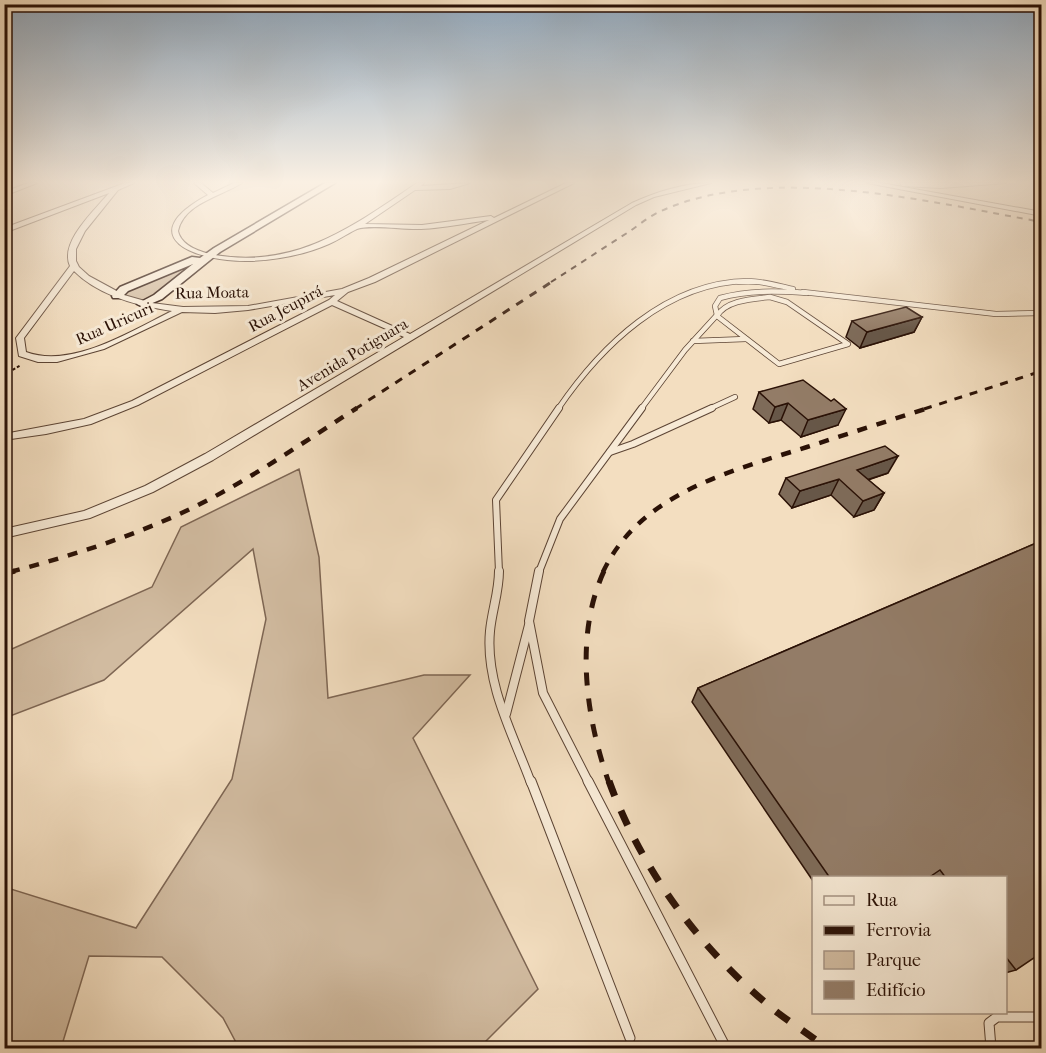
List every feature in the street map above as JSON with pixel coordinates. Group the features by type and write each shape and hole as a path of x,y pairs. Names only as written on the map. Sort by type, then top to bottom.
{"street":[{"path":"30,359 22,354 20,338 73,267 71,250 81,232"},
{"path":"175,232 182,244 210,254 250,259 295,253 319,246 347,232"},
{"path":"117,296 124,289 210,254 247,232"},
{"name":"Rua Jeupirá","path":"4,437 87,422 135,403 332,302 345,291 470,232"},
{"name":"Avenida Potiguara","path":"4,534 86,515 149,489 209,457 587,232"},
{"path":"143,304 158,297 210,254"},
{"name":"Rua Moata","path":"73,267 87,279 117,296 143,304 179,310 277,304 345,291"},
{"path":"332,302 410,337"},
{"name":"Rua Uricuri","path":"30,359 71,358 96,350 179,310"}],"lane":[{"path":"630,1038 493,683 490,632 499,584 496,500 576,382 638,320 672,299 716,285 749,281 773,284 807,293"},
{"path":"506,715 530,621 540,566 560,519 693,341 717,316 731,304 770,297 787,302 848,344 779,364 717,316 715,306 720,298 750,291 807,293 996,314 1041,313"},
{"path":"693,341 747,339"},
{"path":"610,452 633,444 735,397"},
{"path":"530,621 543,693 726,1048"},
{"path":"991,1048 989,1023 997,1017 1041,1017"}],"path":[{"path":"4,375 30,359"}],"green space":[{"path":"204,258 157,296 143,303 119,296 127,289"},
{"path":"299,469 319,557 328,698 424,675 470,675 413,738 538,989 479,1048 239,1048 223,1018 162,957 89,956 61,1048 5,1048 5,896 11,889 136,928 232,779 266,619 253,549 104,680 5,718 5,652 152,587 181,527"}],"building":[{"path":"906,307 922,317 867,332 852,321"},
{"path":"803,380 846,409 808,420 788,403 775,407 759,392"},
{"path":"885,446 898,456 857,470 884,493 863,501 839,479 800,491 786,478"},
{"path":"1041,541 1041,953 1016,970 1007,959 1007,876 944,876 940,870 931,876 829,876 698,688"}],"railway":[{"path":"551,282 628,232"},
{"path":"355,409 553,281"},
{"path":"924,409 1042,371"},
{"path":"10,572 100,545 188,510 253,475 357,408"},
{"path":"603,572 619,545 640,523 664,504 690,489 748,466 928,408"},
{"path":"4,574 15,571"},
{"path":"604,571 589,622 586,650 589,704 594,732 609,783"},
{"path":"609,781 623,815 657,879 700,937 751,990 778,1013 827,1048"}]}
